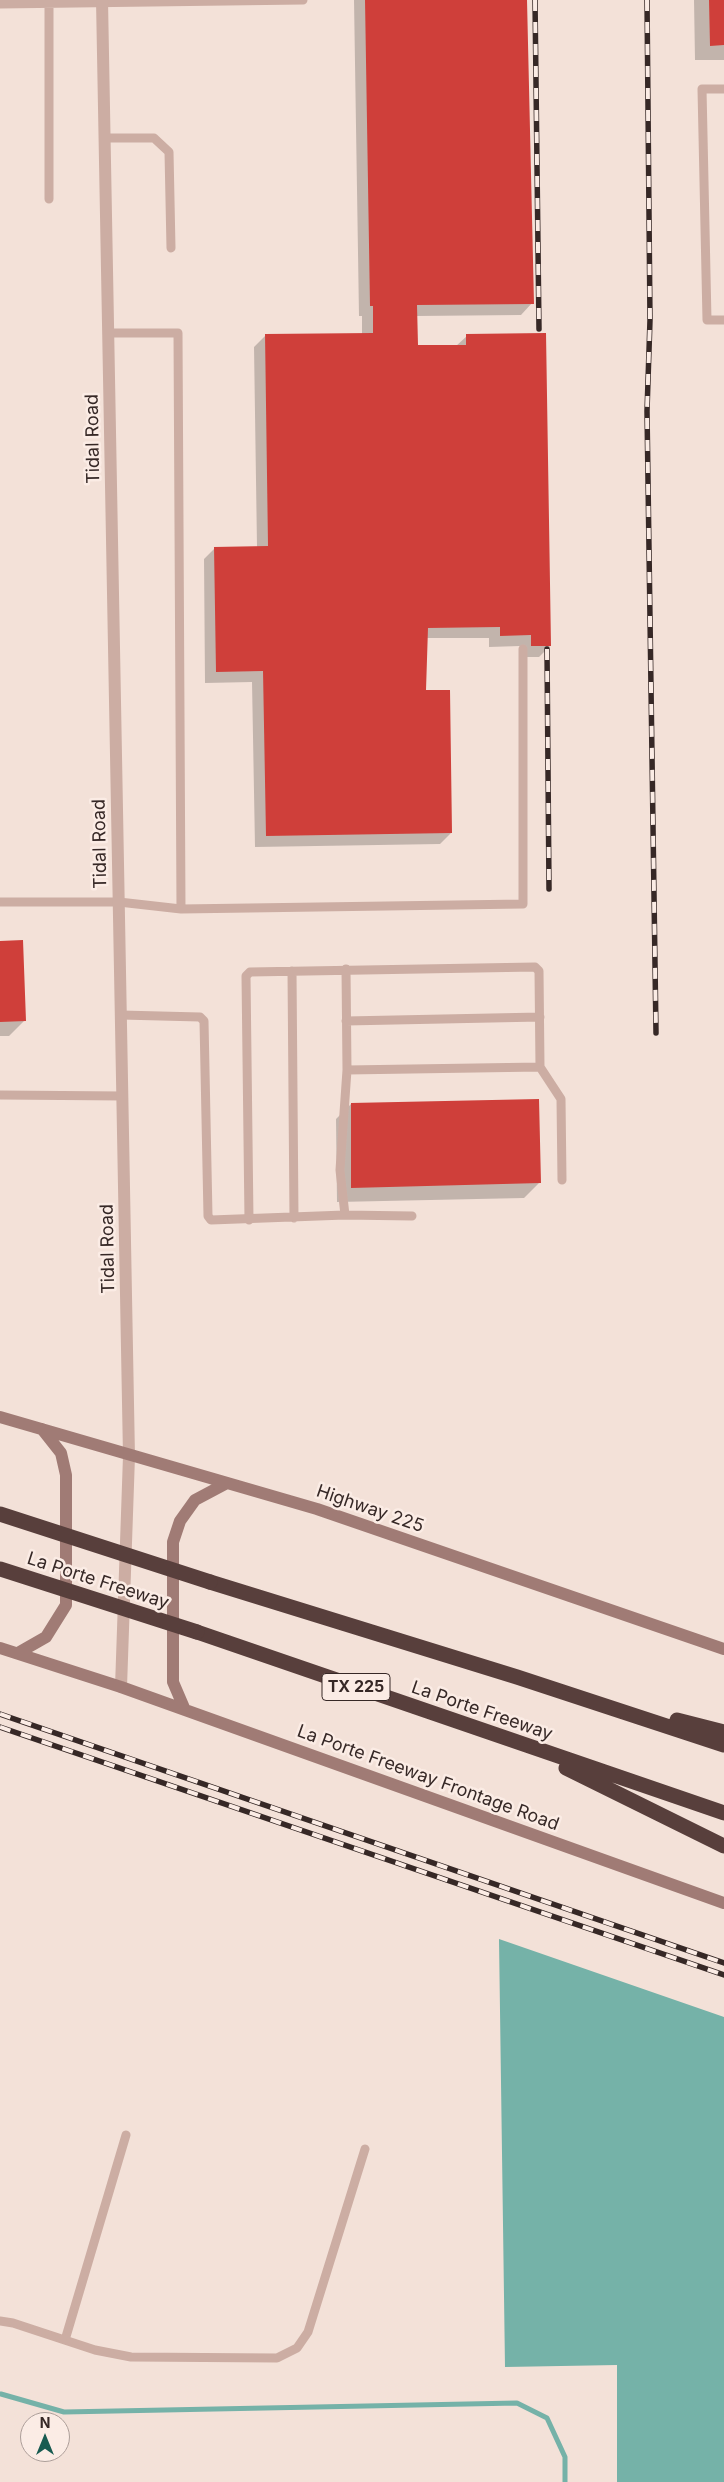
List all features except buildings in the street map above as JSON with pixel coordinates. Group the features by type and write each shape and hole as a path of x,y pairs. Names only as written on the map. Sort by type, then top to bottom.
{"highway":[{"name":"La Porte Freeway","path":"0,1514 210,1582 517,1677 724,1745"},
{"name":"La Porte Freeway","path":"0,1569 197,1632 515,1743 724,1812"},
{"path":"517,1677 724,1732"},
{"path":"515,1743 724,1846"}],"main road":[{"name":"Highway 225","path":"0,1417 317,1510 724,1649"},
{"path":"18,1653 46,1637 66,1605 66,1475 61,1453 42,1429"},
{"path":"185,1710 173,1682 173,1542 180,1521 195,1500 227,1484"},
{"path":"0,1648 121,1687"},
{"name":"La Porte Freeway Frontage Road","path":"121,1687 724,1903"}],"street":[{"name":"Tidal Road","path":"102,2 129,1456 121,1687"}],"lane":[{"path":"0,4 303,0"},
{"path":"46,3 49,199"},
{"path":"724,89 702,89 707,320 724,320"},
{"path":"105,138 154,138 169,152 171,248"},
{"path":"108,333 178,333 181,908"},
{"path":"0,902 119,902 181,908 522,904 522,649"},
{"path":"249,1220 246,976 250,972 535,967 539,970 540,1067 561,1099 562,1180"},
{"path":"345,1215 340,1170 347,1070 346,969"},
{"path":"292,970 294,1218"},
{"path":"121,1015 200,1017 204,1020 208,1216 211,1220 345,1215 412,1216"},
{"path":"346,1021 540,1017"},
{"path":"347,1070 540,1067"},
{"path":"0,1095 123,1096"},
{"path":"65,2340 126,2135"},
{"path":"0,2321 13,2323 95,2350 131,2357 277,2358 297,2348 308,2332 365,2149"}],"water":[{"path":"499,1939 724,2017 724,2482 617,2482 617,2365 505,2367"}],"waterway":[{"path":"1,2394 64,2412 517,2403 547,2418 565,2457 565,2482"}],"railway":[{"path":"535,0 539,329"},
{"path":"647,0 650,320 647,411 656,1033"},
{"path":"547,649 549,889"},
{"path":"0,1714 724,1963"},
{"path":"0,1727 724,1975"}]}
